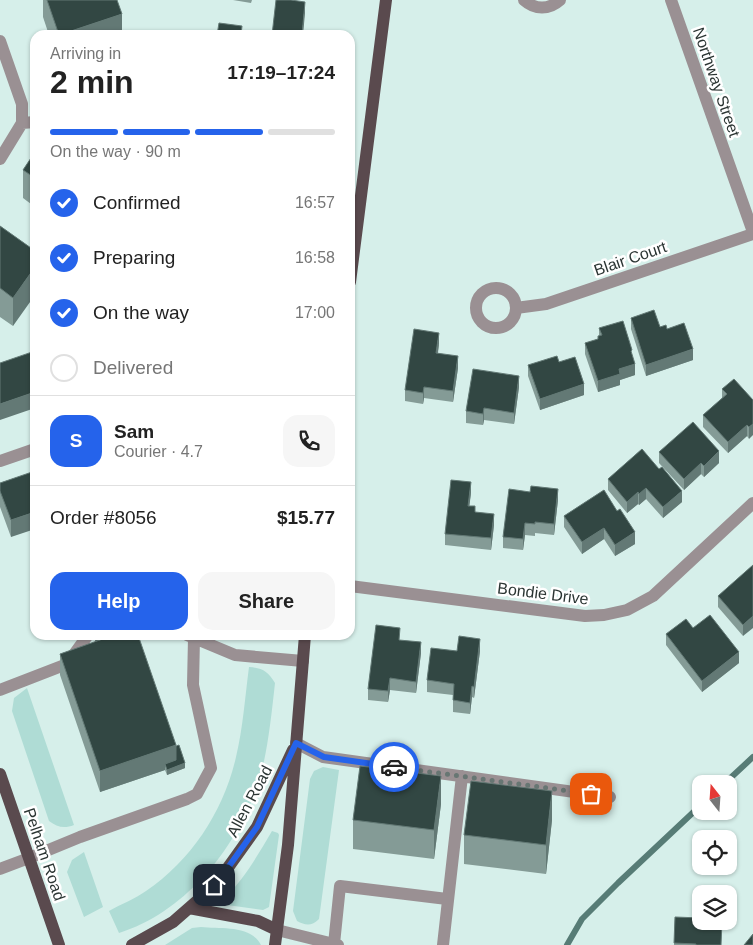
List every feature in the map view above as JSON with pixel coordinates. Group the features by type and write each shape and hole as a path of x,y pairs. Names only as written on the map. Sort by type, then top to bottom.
{"main road":[{"path":"355,243 386,0"},
{"name":"Allen Road","path":"275,945 288,845 305,640"},
{"name":"Allen Road","path":"132,945 173,922 222,876 257,827 296,743"},
{"name":"Pelham Road","path":"0,774 59,945"},
{"path":"189,908 258,921 277,930"}],"street":[{"path":"524,0 536,7 544,8 552,6 560,0"},
{"name":"Northway Street","path":"671,0 753,233"},
{"path":"0,41 5,68 29,122 0,159"},
{"name":"Blair Court","path":"516,308 546,304 753,233"},
{"path":"0,461 30,451"},
{"name":"Bondie Drive","path":"355,587 585,616 604,616 627,610 653,596 753,503"},
{"path":"0,690 68,664 85,640"},
{"path":"0,869 197,794 211,768 193,685 190,640"},
{"path":"199,640 235,655 303,661"},
{"path":"296,743 324,757 610,797"},
{"path":"444,945 447,899 462,776"},
{"path":"334,944 340,886 447,899"},
{"path":"277,930 338,945"}],"shaded area":[{"path":"249,667 264,671 275,683 269,735 263,766 255,793 243,819 229,844 211,868 191,889 169,908 145,922 119,933 109,911 142,894 163,879 192,849 214,815 231,777 236,757"},
{"path":"27,688 74,825 61,827 49,821 12,711 14,698"},
{"path":"323,767 339,770 319,919 311,924 303,924 297,921 293,911 310,779 314,771"},
{"path":"272,831 279,835 269,907 263,910 227,905 224,903 224,899 256,858"},
{"path":"84,852 103,907 84,917 67,872 72,860"},
{"path":"201,927 243,931 250,934 261,945 165,945 192,928"}],"building":[{"path":"47,0 117,0 122,14 74,30 57,30"},
{"path":"276,0 305,2 302,30 273,30"},
{"path":"219,23 242,26 242,30 218,30"},
{"path":"30,160 30,175 23,170"},
{"path":"0,226 30,247 30,274 13,298 0,288"},
{"path":"654,310 660,327 666,325 667,329 684,323 693,349 646,365 631,318"},
{"path":"623,321 635,364 619,369 620,374 598,381 585,343 598,339 598,336 602,335 599,328"},
{"path":"414,329 439,333 436,353 458,356 453,391 424,387 423,393 405,390"},
{"path":"30,353 30,394 0,404 0,363"},
{"path":"557,356 559,362 575,357 584,384 540,399 528,365"},
{"path":"473,369 519,376 514,413 484,408 483,414 466,411"},
{"path":"734,379 753,400 753,424 749,427 747,425 728,442 703,415 727,394 722,389"},
{"path":"693,422 719,451 704,466 701,463 684,479 659,452"},
{"path":"642,449 659,469 662,467 682,491 663,507 646,488 639,494 638,492 627,502 608,479"},
{"path":"30,473 30,514 11,520 0,491 0,483"},
{"path":"451,480 471,482 468,506 475,506 475,512 494,514 491,538 445,534"},
{"path":"531,486 558,489 554,524 525,523 523,539 503,537 509,489 530,492"},
{"path":"604,490 617,511 620,509 635,532 615,545 604,528 582,542 564,516"},
{"path":"753,565 753,616 743,625 718,596"},
{"path":"710,615 739,652 702,681 666,634 686,619 693,628"},
{"path":"376,625 400,628 399,640 421,642 416,682 390,678 388,691 368,689"},
{"path":"459,636 480,639 470,703 453,700 454,684 427,680 431,648 457,651"},
{"path":"100,640 140,640 176,745 100,771 60,654"},
{"path":"179,745 185,763 167,770 165,764 176,760 176,746"},
{"path":"360,766 441,776 434,830 353,820"},
{"path":"471,781 552,791 546,845 464,835"},
{"path":"675,917 692,918 692,930 722,930 721,945 674,943"},
{"path":"753,934 753,945 744,945"}],"waterway":[{"path":"734,775 753,757"},
{"path":"567,945 582,919 692,813"}],"way so far":[{"path":"394,767 591,794"}],"route":[{"path":"214,885 257,827 296,743 324,757 394,767"}]}
